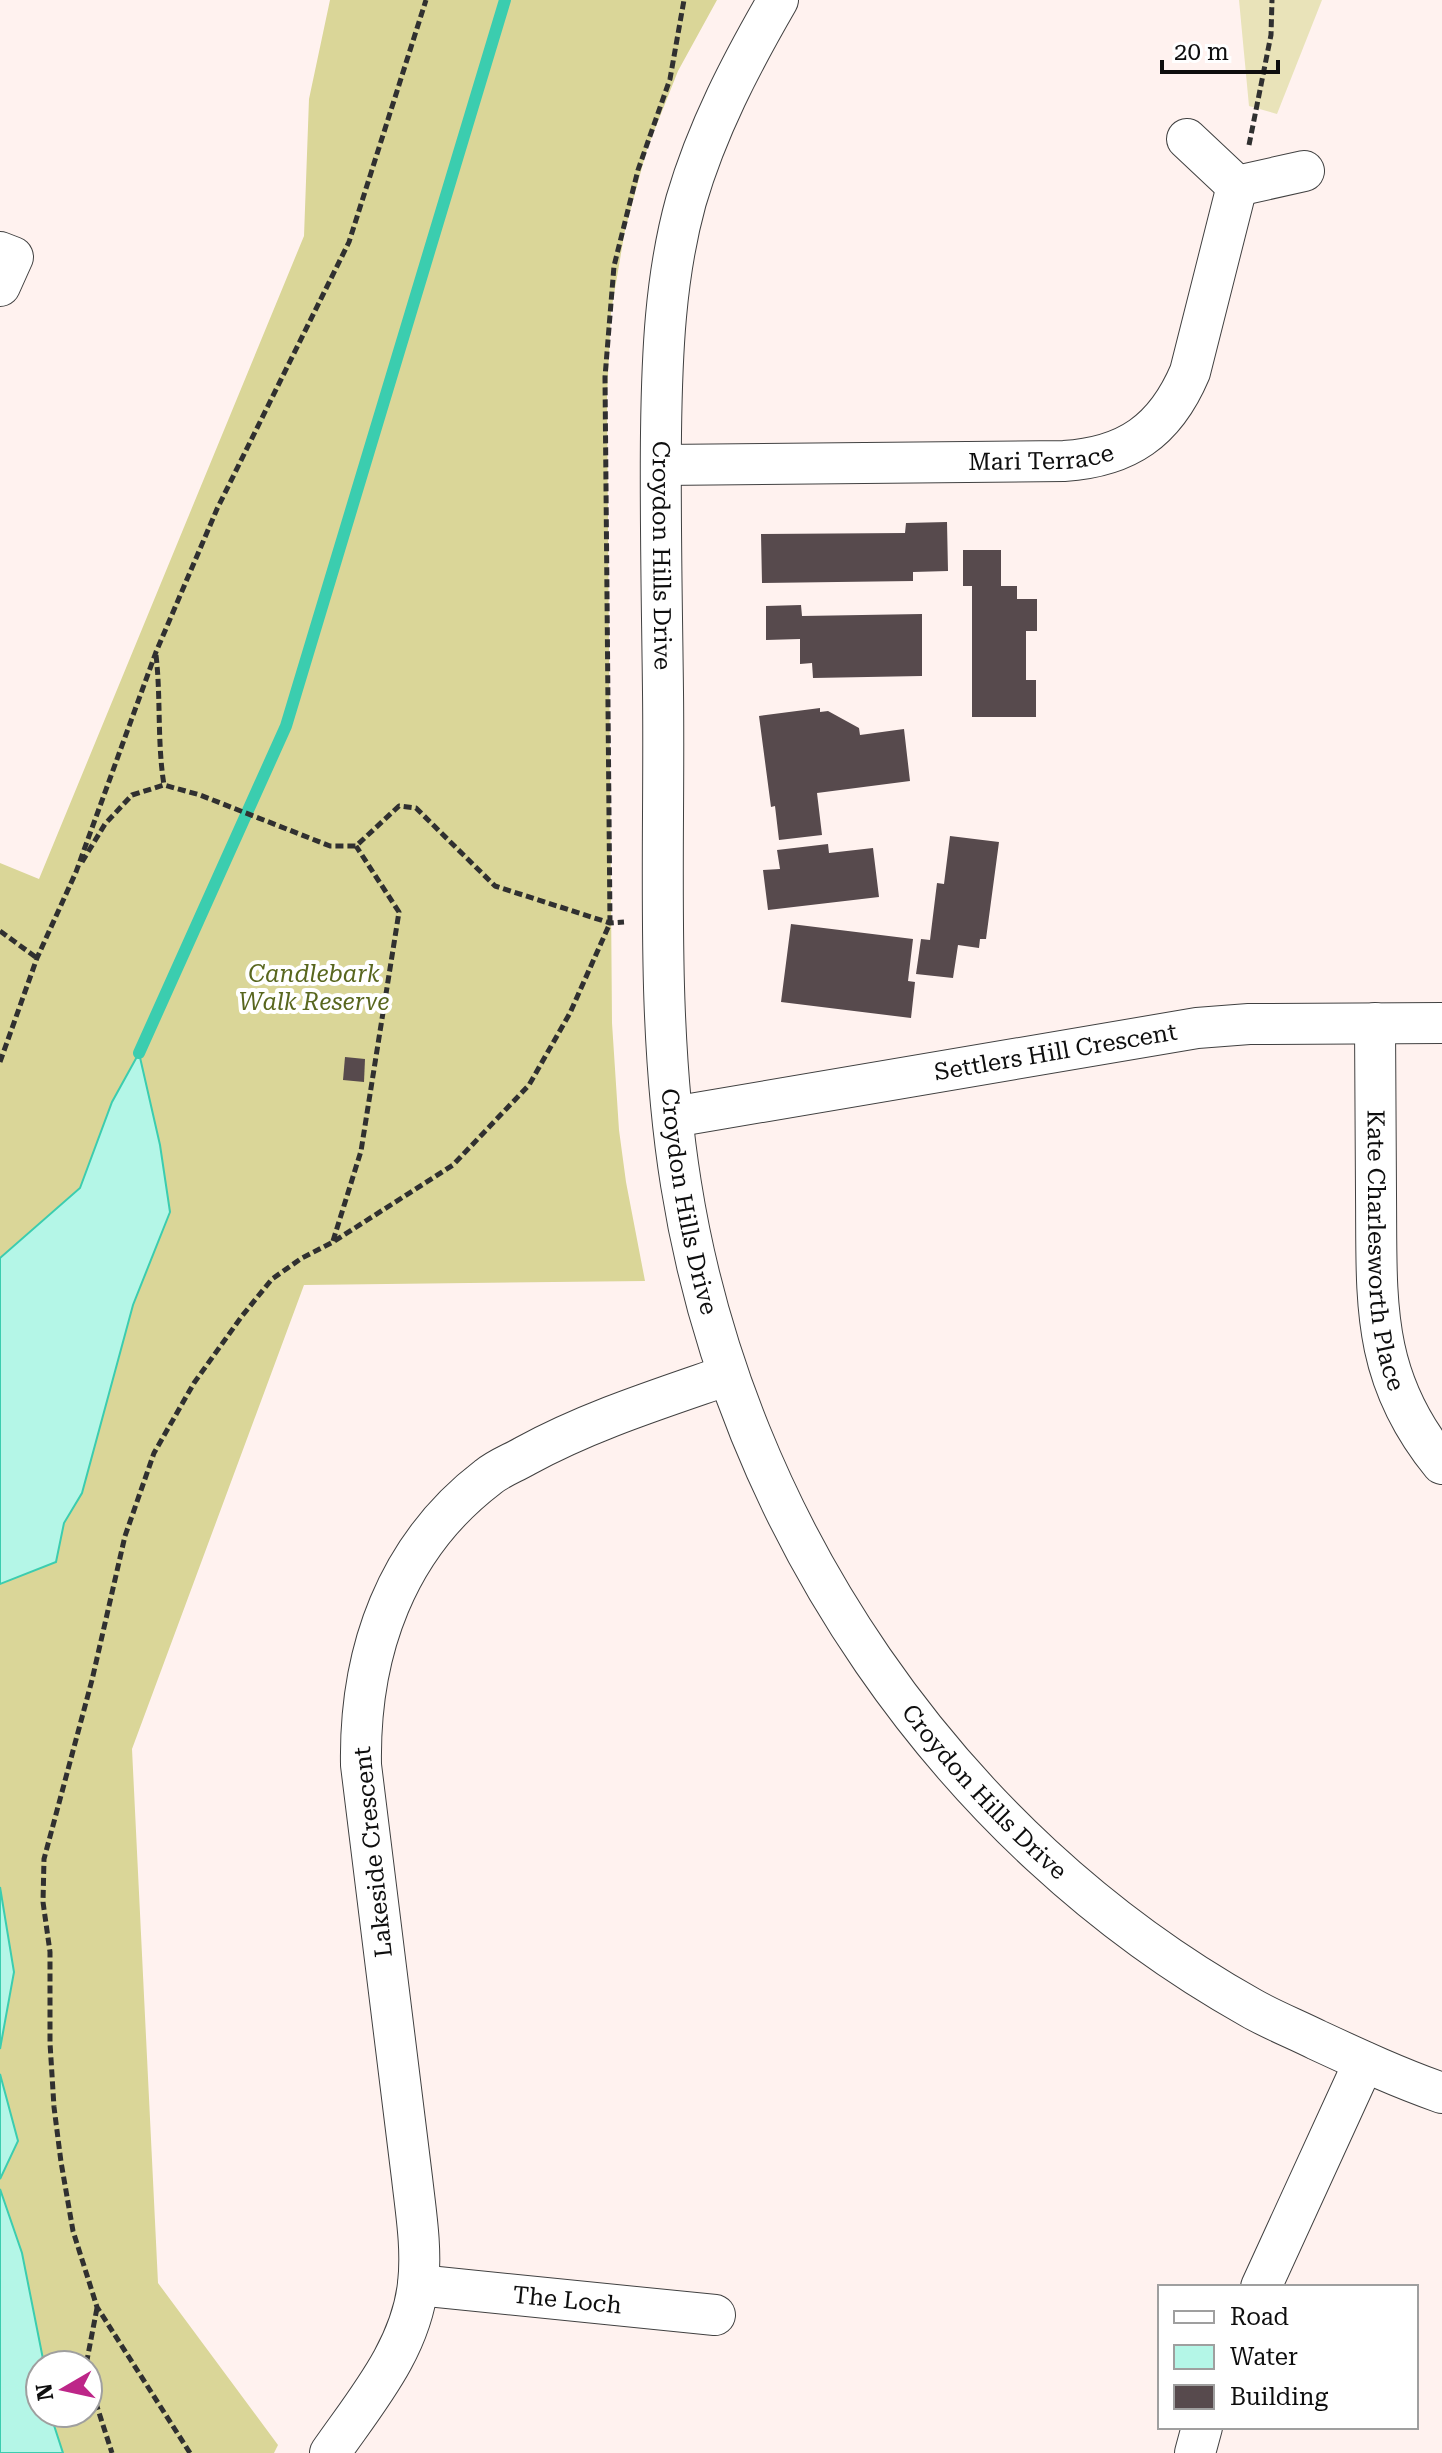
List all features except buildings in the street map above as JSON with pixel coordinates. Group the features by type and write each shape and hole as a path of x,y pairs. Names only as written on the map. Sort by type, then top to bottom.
{"street":[{"name":"Croydon Hills Drive","path":"778,0 724,98 703,149 675,250 662,347 665,1019 681,1182 693,1247 728,1375 770,1480 831,1596 916,1719 1016,1831 1132,1930 1194,1973 1253,2009 1364,2062 1442,2093"},
{"path":"1187,139 1237,186 1304,171"},
{"name":"Mari Terrace","path":"661,465 1064,461 1113,453 1155,427 1170,411 1181,392 1190,372 1237,186"},
{"path":"0,252 13,257 0,286"},
{"name":"Kate Charlesworth Place","path":"1375,1023 1376,1291 1379,1320 1391,1377 1408,1413 1442,1464"},
{"name":"Settlers Hill Crescent","path":"673,1117 1197,1028 1249,1024 1442,1023"},
{"name":"Lakeside Crescent","path":"330,2453 396,2356 406,2333 418,2285 418,2241 412,2178 361,1765 363,1698 378,1632 410,1565 433,1532 490,1475 545,1445 602,1420 728,1375"},
{"path":"1262,2285 1364,2062"},
{"name":"The Loch","path":"418,2285 715,2315"},
{"path":"1195,2453 1201,2429"}],"path":[{"path":"0,1062 37,958 76,872 156,652 217,509 349,242 426,0"},
{"path":"1237,186 1252,133 1271,35 1272,0"},
{"path":"156,652 160,691 160,764 164,785"},
{"path":"76,872 105,824 132,795 164,785 200,795 330,846 356,846 399,806 416,808 495,886 610,923 665,921"},
{"path":"333,1242 361,1151 399,912 356,846"},
{"path":"191,2453 97,2307 73,2231 61,2162 50,2043 50,1952 43,1902 44,1859 92,1680 125,1536 154,1453 194,1383 242,1316 272,1279 453,1165 529,1085 570,1013 610,923"},
{"path":"0,931 37,958"},
{"path":"97,2307 87,2360 93,2394 112,2453"}],"shaded area":[{"path":"1239,0 1322,0 1277,114 1249,106"}],"green space":[{"name":"Candlebark Walk Reserve","path":"330,0 717,0 678,71 647,149 625,230 611,312 607,396 612,1023 619,1130 645,1281 304,1285 132,1749 158,2283 278,2445 274,2453 0,2453 0,863 39,879 304,236 309,99"}],"water":[{"path":"139,1053 160,1145 170,1212 133,1305 82,1493 64,1523 56,1562 0,1584 0,1258 80,1188 112,1102"},
{"path":"0,1887 14,1972 0,2049"},
{"path":"0,2074 18,2141 0,2179"},
{"path":"0,2189 22,2253 41,2349 24,2349 24,2429 55,2429 63,2453 0,2453"}],"waterway":[{"path":"139,1053 286,726 505,0"}]}
